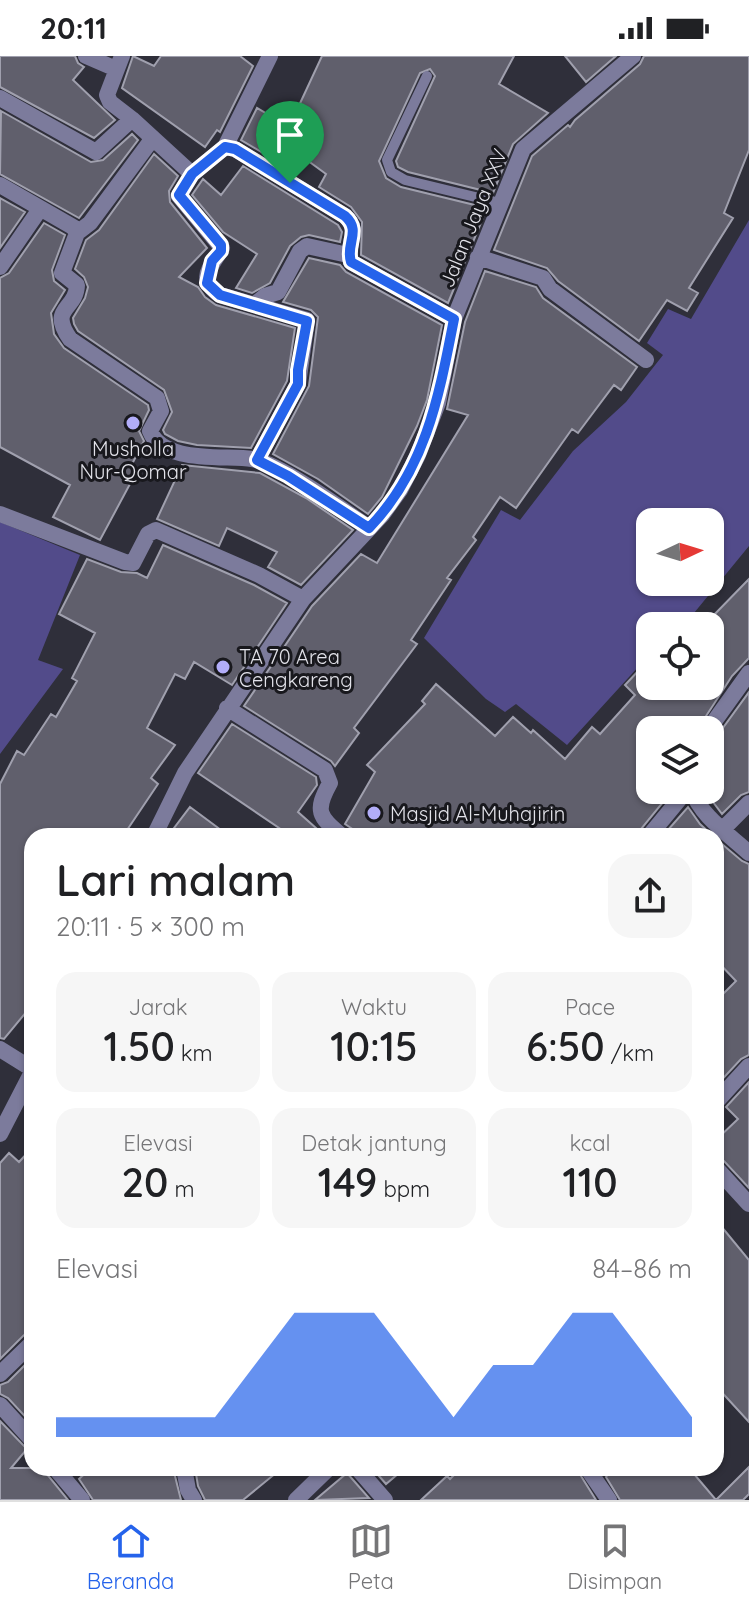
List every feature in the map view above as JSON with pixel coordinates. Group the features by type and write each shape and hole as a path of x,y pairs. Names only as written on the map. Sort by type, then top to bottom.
{"street":[{"path":"86,56 119,62 107,95 110,102 192,174"},
{"path":"257,460 298,384 307,321 220,295 207,283 212,261 222,248 179,196 192,174 225,147 270,56"},
{"name":"Jalan Jaya XXV","path":"158,828 185,773 303,599 400,490 418,455 438,403 454,319 523,149 633,56"},
{"path":"0,98 96,152 132,119"},
{"path":"153,138 90,223 77,233 62,273 77,285 76,295 62,312 60,325 70,339 157,398 161,411 150,431 153,438 172,450 203,458 257,460 288,476 369,528"},
{"path":"225,147 235,149 345,216 355,231 348,255 351,262 454,319"},
{"path":"0,185 73,227 77,233"},
{"path":"0,267 40,209"},
{"path":"254,305 265,296 278,292 300,251 307,246 348,255"},
{"path":"478,257 543,278 550,289 646,360"},
{"path":"0,514 133,563 148,534 156,530 259,575 303,599"},
{"path":"718,716 749,673"},
{"path":"227,708 325,770 330,783 321,799 320,811 323,819 333,828"},
{"path":"724,828 749,803"},
{"path":"656,828 678,804"},
{"path":"698,804 749,853"},
{"path":"0,1049 24,1065"},
{"path":"724,1093 749,1066"},
{"path":"0,1134 24,1086"},
{"path":"724,1177 749,1204"},
{"path":"0,1374 24,1351"},
{"path":"0,1405 24,1431"},
{"path":"62,1476 82,1500"},
{"path":"185,1476 194,1500"},
{"path":"296,1500 321,1476"},
{"path":"364,1476 385,1500"},
{"path":"592,1476 609,1500"}],"lane":[{"path":"427,76 387,160 391,172 405,180 500,203"}],"shaded area":[{"path":"749,220 749,546 724,576 724,508 636,508 636,596 708,596 695,612 636,612 636,669 567,745 516,704 505,712 486,699 424,638 501,510 520,520 573,451 626,402 663,355 647,343 668,309 691,319"},
{"path":"0,522 80,555 38,660 63,669 0,754"}],"building":[{"path":"0,56 75,56 84,67 73,80 115,120 94,138 0,87"},
{"path":"133,56 154,66 161,56 240,56 253,66 220,132 217,130 205,147 122,88"},
{"path":"322,56 514,56 499,84 548,113 513,144 493,193 408,172 398,167 396,161 435,76 430,69 420,73 379,161 386,178 401,187 487,208 448,303 361,255 362,222 351,207 319,187 326,174 289,147 280,163 241,140 257,108 289,127"},
{"path":"565,56 616,56 586,82"},
{"path":"644,56 749,56 749,150 724,213 733,218 689,288 698,293 687,311 667,300 639,341 558,281 547,268 494,250 532,156 568,125 570,127 640,64"},
{"path":"1,111 91,162 103,160 132,134 138,140 79,218 0,174"},
{"path":"154,154 178,176 169,191 170,202 207,248 179,277 198,287 216,305 295,328 287,381 251,448 197,445 165,434 163,430 172,412 164,390 78,331 74,324 73,318 88,287 84,277 75,269 86,240 99,230"},
{"path":"243,166 338,225 342,232 340,242 309,235 301,237 290,246 270,283 252,293 236,288 257,254 223,232 192,195 203,179 221,195"},
{"path":"0,198 25,212 0,248"},
{"path":"44,223 65,235 52,270 54,281 65,290 51,313 54,334 64,348 148,405 149,410 139,431 144,441 131,466 138,469 100,540 53,517 70,485 0,447 0,278 9,273"},
{"path":"309,258 340,265 346,272 442,325 427,400 417,426 382,497 368,514 318,479 273,454 309,386 318,317 311,310 283,302"},
{"path":"485,271 536,287 543,298 637,367 621,390 614,385 578,433 572,429 516,508 500,497 411,640 417,644 354,728 359,733 335,766 244,706 312,606 361,554 377,563 468,415 447,409 465,322"},
{"path":"182,465 260,473 306,498 353,530 301,585 268,567 277,552 227,528 219,546 157,519"},
{"path":"163,545 287,603 232,685 194,662 185,679 175,674 147,728 175,745 151,778 158,784 128,828 24,828 24,1015 4,1039 0,1038 0,784 17,751 24,755 51,714 56,717 77,681 72,678 95,633 59,614 87,559 147,578"},
{"path":"749,579 749,658 724,688 724,612 717,612"},
{"path":"636,673 636,700 716,700 706,716 636,716 636,804 662,804 642,828 351,828 345,824 375,772 367,765 425,704 422,701 436,684 495,736 513,717 531,733 533,730 565,759 592,727 600,734 635,695 625,685"},
{"path":"749,692 749,792 741,795 722,814 714,804 724,804 724,726"},
{"path":"232,724 316,777 317,785 298,812 316,828 279,828 198,773"},
{"path":"190,807 218,828 174,828"},
{"path":"688,807 704,828 670,828"},
{"path":"724,846 749,864 749,1055 724,1077 724,993 736,981 724,968"},
{"path":"749,1082 749,1188 724,1161 724,1132 738,1119 726,1107"},
{"path":"9,1153 19,1162 24,1157 24,1335 0,1359 0,1163"},
{"path":"724,1230 749,1260 749,1422 724,1395"},
{"path":"24,1366 24,1415 0,1394 0,1385 8,1382"},
{"path":"0,1421 24,1446 24,1453 11,1468 24,1468 24,1476 48,1476 68,1500 0,1500"},
{"path":"749,1467 749,1494 743,1500 716,1500"},
{"path":"82,1476 175,1476 181,1500 93,1500 79,1479"},
{"path":"196,1476 272,1476 243,1500 205,1500"},
{"path":"343,1476 350,1476 369,1498 315,1500"},
{"path":"379,1476 396,1476 386,1484"},
{"path":"447,1476 450,1479 453,1476 581,1476 596,1500 421,1500"},
{"path":"607,1476 696,1476 716,1500 620,1500 606,1477"}],"place":[{"name":"Musholla Nur-Qomar","path":"133,423"},
{"name":"TA 70 Area Cengkareng","path":"223,667"},
{"name":"Masjid Al-Muhajirin","path":"374,813"}],"route":[{"path":"225,147 235,149 290,183 351,222 355,231 348,255 357,267 454,319 438,403 418,455 400,490 369,528 288,476 257,460 298,384 307,321 220,295 209,287 206,278 212,261 222,248 179,196 192,174 225,147"}]}
